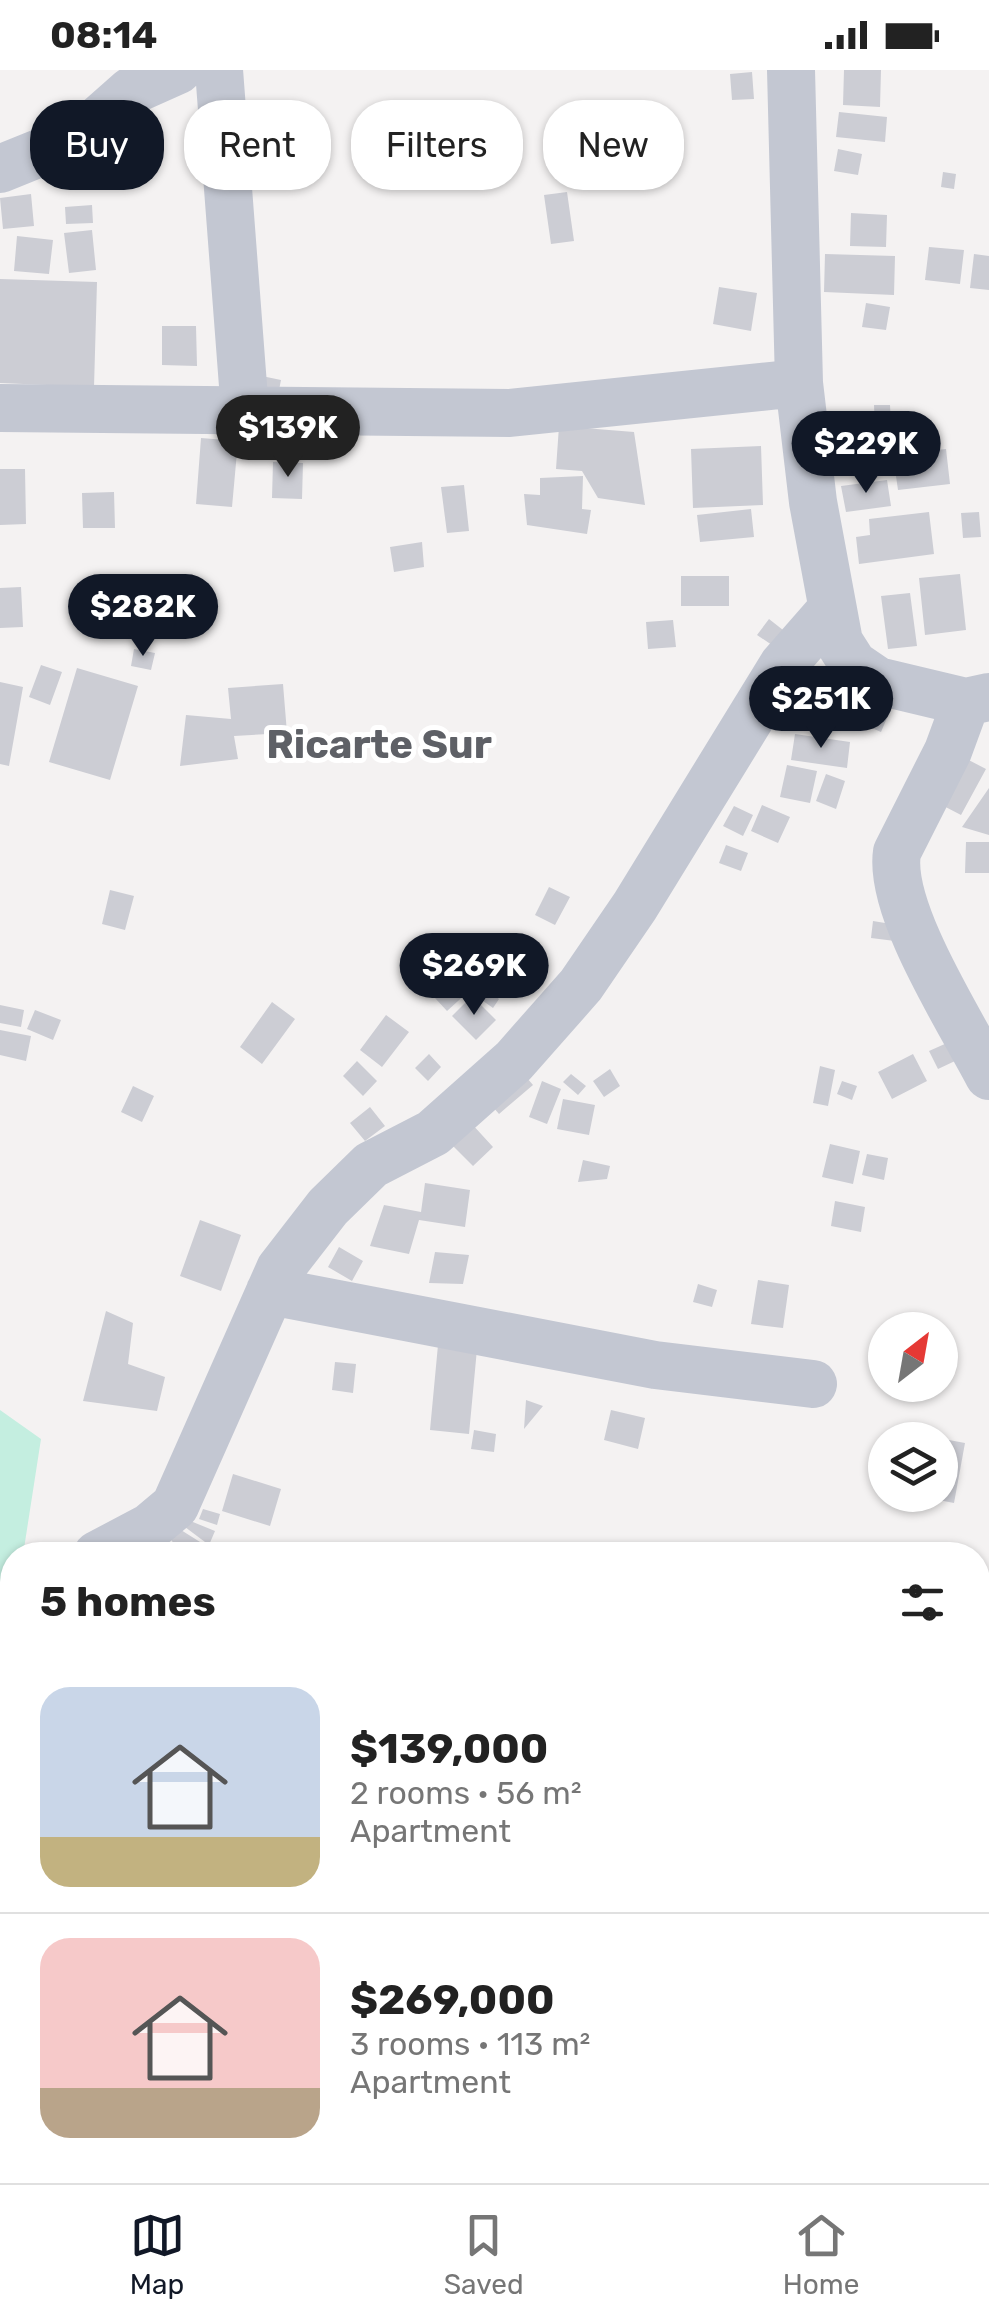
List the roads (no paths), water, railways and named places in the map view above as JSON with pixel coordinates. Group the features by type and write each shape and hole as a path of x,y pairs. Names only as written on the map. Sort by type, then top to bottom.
{"street":[{"path":"0,169 80,137 130,91 178,70"},
{"path":"220,70 245,412"},
{"path":"792,70 799,383 832,609 839,642 853,664 878,680 978,700 898,852 894,870 910,924 989,1076"},
{"path":"0,408 510,414 799,383"},
{"path":"122,1542 150,1527 175,1506 280,1269 328,1207 371,1165 446,1121 514,1060 581,985 635,906 783,665 832,609"},
{"path":"270,1291 655,1365 813,1384"}],"district":[{"name":"Ricarte Sur","path":"379,744"}]}
